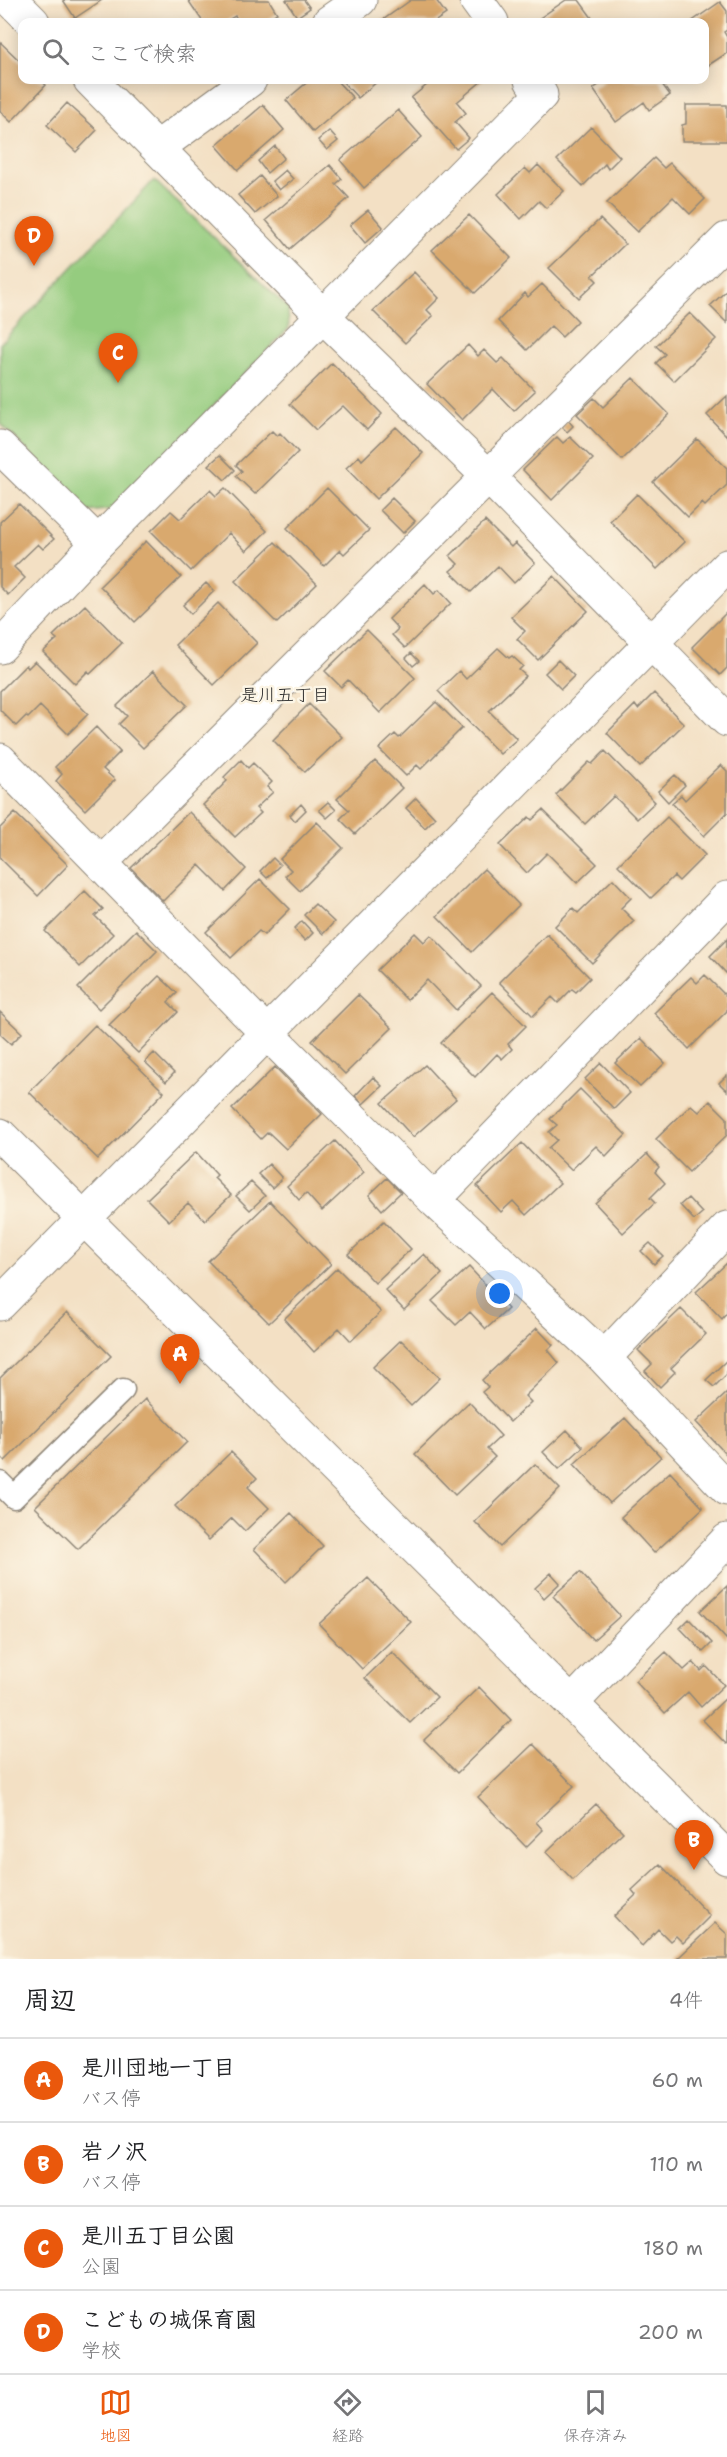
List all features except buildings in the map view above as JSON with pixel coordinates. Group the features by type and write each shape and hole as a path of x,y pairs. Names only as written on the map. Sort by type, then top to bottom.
{"street":[{"path":"11,0 29,18"},
{"path":"335,18 360,0"},
{"path":"476,0 489,18"},
{"path":"94,84 324,317 489,477 727,720"},
{"path":"157,148 245,84"},
{"path":"0,647 98,543 541,95 534,84"},
{"path":"101,862 727,239"},
{"path":"0,447 98,543"},
{"path":"0,1304 727,566"},
{"path":"0,760 266,1033 434,1200 604,1358 727,1489"},
{"path":"434,1200 727,898"},
{"path":"0,1135 727,1858"},
{"path":"604,1358 727,1228"},
{"path":"572,1703 727,1540"}],"lane":[{"path":"0,1482 14,1497 123,1390"}],"green space":[{"path":"154,180 288,308 289,328 114,509 87,512 0,423 0,344"}],"place":[{"name":"こどもの城保育園","path":"34,266"},
{"name":"是川五丁目公園","path":"118,383"},
{"name":"是川団地一丁目","path":"180,1384"},
{"name":"岩ノ沢","path":"694,1870"}],"district":[{"name":"是川五丁目","path":"285,695"}]}
